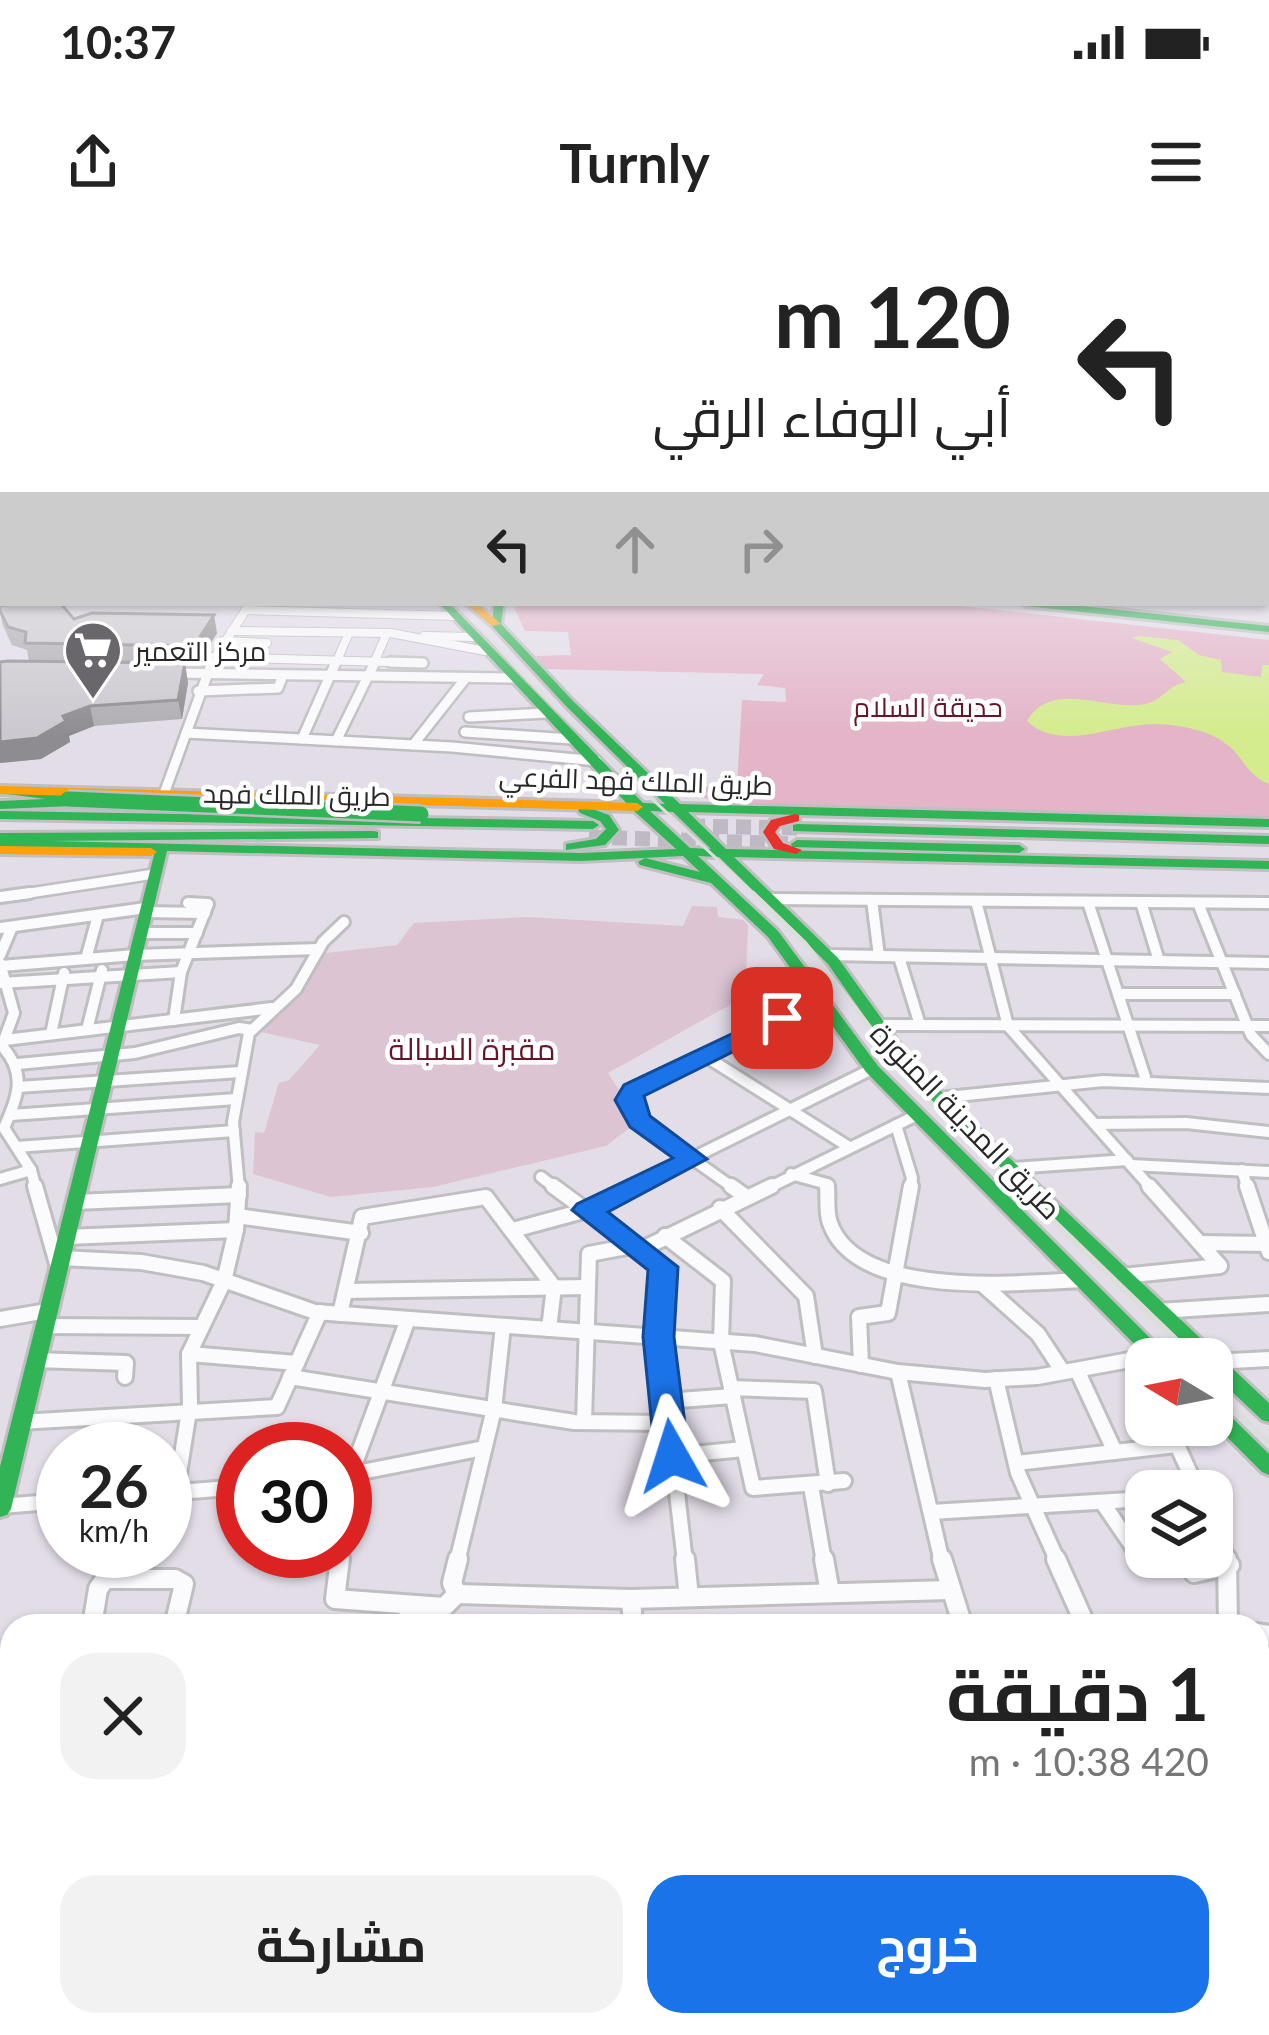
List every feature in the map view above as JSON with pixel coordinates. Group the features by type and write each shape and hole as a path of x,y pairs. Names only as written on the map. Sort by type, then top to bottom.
{"main road":[{"path":"1058,606 1269,625"},
{"path":"1114,606 1269,625"},
{"path":"449,609 640,809 686,831"},
{"name":"طريق المدينة المنورة","path":"449,609 497,614 653,787 726,887 773,934 906,1120 1081,1280 1134,1338"},
{"path":"586,829 620,787"},
{"path":"653,787 741,811"},
{"path":"1,790 146,806 421,814 586,829 726,887"},
{"name":"طريق الملك فهد الفرعي","path":"1,790 538,802 586,829 686,831 741,811 1269,823"},
{"path":"0,805 139,800 421,806 538,802 758,846 846,856"},
{"path":"470,856 587,845 601,842 613,830 612,824 593,812 538,802"},
{"name":"طريق الملك فهد الفرعي","path":"0,840 157,863 256,850 470,856 586,829 640,809"},
{"path":"470,856 629,848 740,817 842,814"},
{"path":"842,814 785,818 769,832 779,846 846,856"},
{"name":"طريق الملك فهد","path":"0,815 586,829"},
{"name":"طريق الملك فهد","path":"0,840 586,829"},
{"name":"طريق الملك فهد الفرعي","path":"686,831 723,853 800,843 846,856 1269,865"},
{"path":"0,840 256,850"},
{"path":"765,892 764,867 800,843 1269,840"},
{"path":"800,843 1269,855"},
{"name":"طريق المدينة المنورة","path":"723,853 827,956 938,1097 1187,1338"},
{"path":"0,1507 5,1464 20,1422 157,863"},
{"name":"طريق المدينة المنورة","path":"1233,1381 1269,1415"},
{"path":"1233,1431 1269,1467"}],"street":[{"path":"396,614 400,606"},
{"path":"165,791 205,673 248,607 357,608 396,614 449,609"},
{"path":"415,638 449,609"},
{"path":"308,634 323,610"},
{"path":"362,633 373,613"},
{"path":"231,631 387,633 480,644"},
{"path":"302,739 349,633"},
{"path":"336,741 387,633"},
{"path":"415,638 432,644 480,644"},
{"path":"223,641 267,643"},
{"path":"417,677 432,644"},
{"path":"213,657 423,663"},
{"path":"170,673 513,679"},
{"path":"198,691 278,688 284,675"},
{"path":"412,745 465,679"},
{"path":"451,699 469,717 546,713"},
{"path":"452,747 469,717"},
{"path":"465,731 572,739"},
{"path":"186,734 452,747 597,761"},
{"path":"0,898 157,863"},
{"path":"45,890 46,922"},
{"path":"765,892 872,900 1269,903"},
{"path":"872,900 879,956"},
{"path":"976,901 1008,1026 1220,1266 1123,1276"},
{"path":"1088,902 1145,1077"},
{"path":"1141,902 1160,961"},
{"path":"174,1020 181,972 208,904 188,903"},
{"path":"1198,903 1248,1027 1269,1054"},
{"path":"0,961 106,958 139,937 205,913"},
{"path":"86,959 98,915"},
{"path":"62,1255 31,1170 4,1128 18,1076 2,1044 7,1010 0,961 6,927 98,915 139,937 189,953 320,949"},
{"path":"186,1422 189,1354 224,1281 237,1223 236,1099 251,1030 279,1007 344,922"},
{"path":"3,983 100,977 139,937 197,933"},
{"path":"139,937 181,972"},
{"path":"827,956 1269,963"},
{"path":"899,956 920,1025"},
{"path":"87,1030 106,958"},
{"path":"51,1034 67,961"},
{"path":"1118,994 1235,994"},
{"path":"745,1196 639,1121 628,1100 633,1091 820,999"},
{"path":"2,1044 279,1007"},
{"path":"878,1025 1269,1026"},
{"path":"0,1080 239,1028 251,1030"},
{"path":"705,1055 849,1147"},
{"path":"513,1230 587,1210 872,1069"},
{"path":"18,1076 103,1083 240,1072"},
{"path":"938,1097 1055,1079 1145,1077 1269,1088"},
{"path":"11,1114 236,1099"},
{"path":"584,1422 589,1254 635,1248 665,1236 906,1120 912,1178 897,1276 888,1313 859,1317 861,1365"},
{"path":"1095,1124 1186,1123 1269,1132"},
{"path":"16,1147 234,1131"},
{"path":"1010,1168 1129,1163 1269,1172"},
{"path":"0,1179 31,1170"},
{"path":"1200,1243 1268,1247 1242,1170"},
{"path":"791,1174 827,1184 824,1206 836,1240 897,1276 982,1284 1081,1280"},
{"path":"542,1177 663,1267 658,1337 688,1597"},
{"path":"75,1202 238,1195"},
{"path":"340,1314 362,1217 486,1197 554,1287 549,1329"},
{"path":"720,1208 806,1296 815,1356"},
{"path":"62,1255 237,1223 361,1233"},
{"path":"665,1236 723,1281 721,1342 753,1488 828,1484"},
{"path":"62,1255 203,1273 320,1312 721,1342 898,1372 996,1379 1125,1362"},
{"path":"982,1284 1038,1334 1070,1371 1114,1452"},
{"path":"346,1291 587,1287"},
{"path":"1158,1311 1269,1304"},
{"path":"20,1422 278,1407 320,1312"},
{"path":"0,1318 200,1327"},
{"path":"369,1422 408,1319"},
{"path":"458,1594 452,1583 494,1408 503,1326"},
{"path":"189,1354 584,1422 668,1423"},
{"path":"34,1360 126,1363 125,1377"},
{"path":"1233,1360 1269,1360"},
{"path":"898,1372 958,1614"},
{"path":"996,1379 1016,1463 1081,1614"},
{"path":"666,1401 732,1392 814,1391 828,1484 830,1593"},
{"path":"1016,1463 1168,1446"},
{"path":"372,1470 484,1448"},
{"path":"672,1456 744,1449"},
{"path":"931,1512 1125,1500"},
{"path":"1102,1502 1125,1536"},
{"path":"0,1507 36,1504"},
{"path":"338,1578 335,1599 443,1607 458,1594 631,1599 949,1590"},
{"path":"1228,1614 1230,1578"},
{"path":"94,1614 98,1589 105,1579 176,1579 184,1584 177,1614"},
{"path":"631,1599 633,1614"},
{"path":"409,1605 409,1614"}],"green space":[{"name":"حديقة السلام","path":"961,606 1269,640 1269,817 716,803 658,777 719,789 737,786 742,700 786,702 785,688 757,685 764,674 545,669 536,656 571,655 568,632 525,631 514,607"},
{"name":"مقبرة السبالة","path":"692,906 717,907 718,917 748,925 746,974 739,980 737,1001 608,1073 639,1121 606,1146 433,1187 331,1197 253,1174 255,1132 264,1133 279,1083 289,1080 320,1045 252,1030 279,1007 318,954 397,945 414,923 527,917 683,926"}],"shaded area":[{"path":"1132,638 1178,640 1199,655 1221,660 1222,672 1261,677 1262,665 1269,665 1269,784 1250,771 1229,746 1195,729 1141,725 1073,736 1041,731 1027,721 1050,701 1145,704 1186,682 1160,659 1172,652"}],"building":[{"path":"0,606 63,606 74,619 92,613 214,615 194,646 25,643 26,632 8,627"},
{"path":"0,662 185,663 178,700 90,706 63,716 66,721 37,738 0,742"}],"tunnel":[{"path":"690,826 797,828"},
{"path":"589,837 797,844"}],"railway":[{"path":"487,635 584,736 756,896"},
{"path":"753,893 805,943 919,1091 1020,1189"},
{"path":"1017,1186 1174,1338"},
{"path":"1233,1409 1269,1444"}],"traffic: fast":[{"path":"447,606 641,809 773,934 872,1069 1140,1338"},
{"path":"499,606 496,624 569,703 833,961 906,1064 1187,1338"},
{"path":"1053,606 1269,629"},
{"path":"2,790 68,799"},
{"path":"68,799 421,814"},
{"path":"0,805 73,802"},
{"path":"637,807 1269,823"},
{"path":"571,847 600,842 613,830 605,818 584,810"},
{"path":"0,815 593,825"},
{"path":"797,828 1269,840"},
{"path":"0,837 374,835"},
{"path":"0,843 256,850"},
{"path":"797,844 1019,849"},
{"path":"239,851 581,857 689,852 1269,865"},
{"path":"0,1509 161,852"},
{"path":"645,862 711,879"},
{"path":"1233,1382 1269,1415"},
{"path":"1233,1431 1269,1467"}],"traffic: slow":[{"path":"474,606 496,624"},
{"path":"0,790 637,807"},
{"path":"0,850 151,852"}],"traffic: jam":[{"path":"795,818 775,823 769,832 779,846 796,850"}],"place":[{"name":"مركز التعمير","path":"93,701"}],"route":[{"path":"672,1456 658,1337 663,1267 587,1210 693,1159 639,1121 628,1100 633,1091 782,1018"}]}
